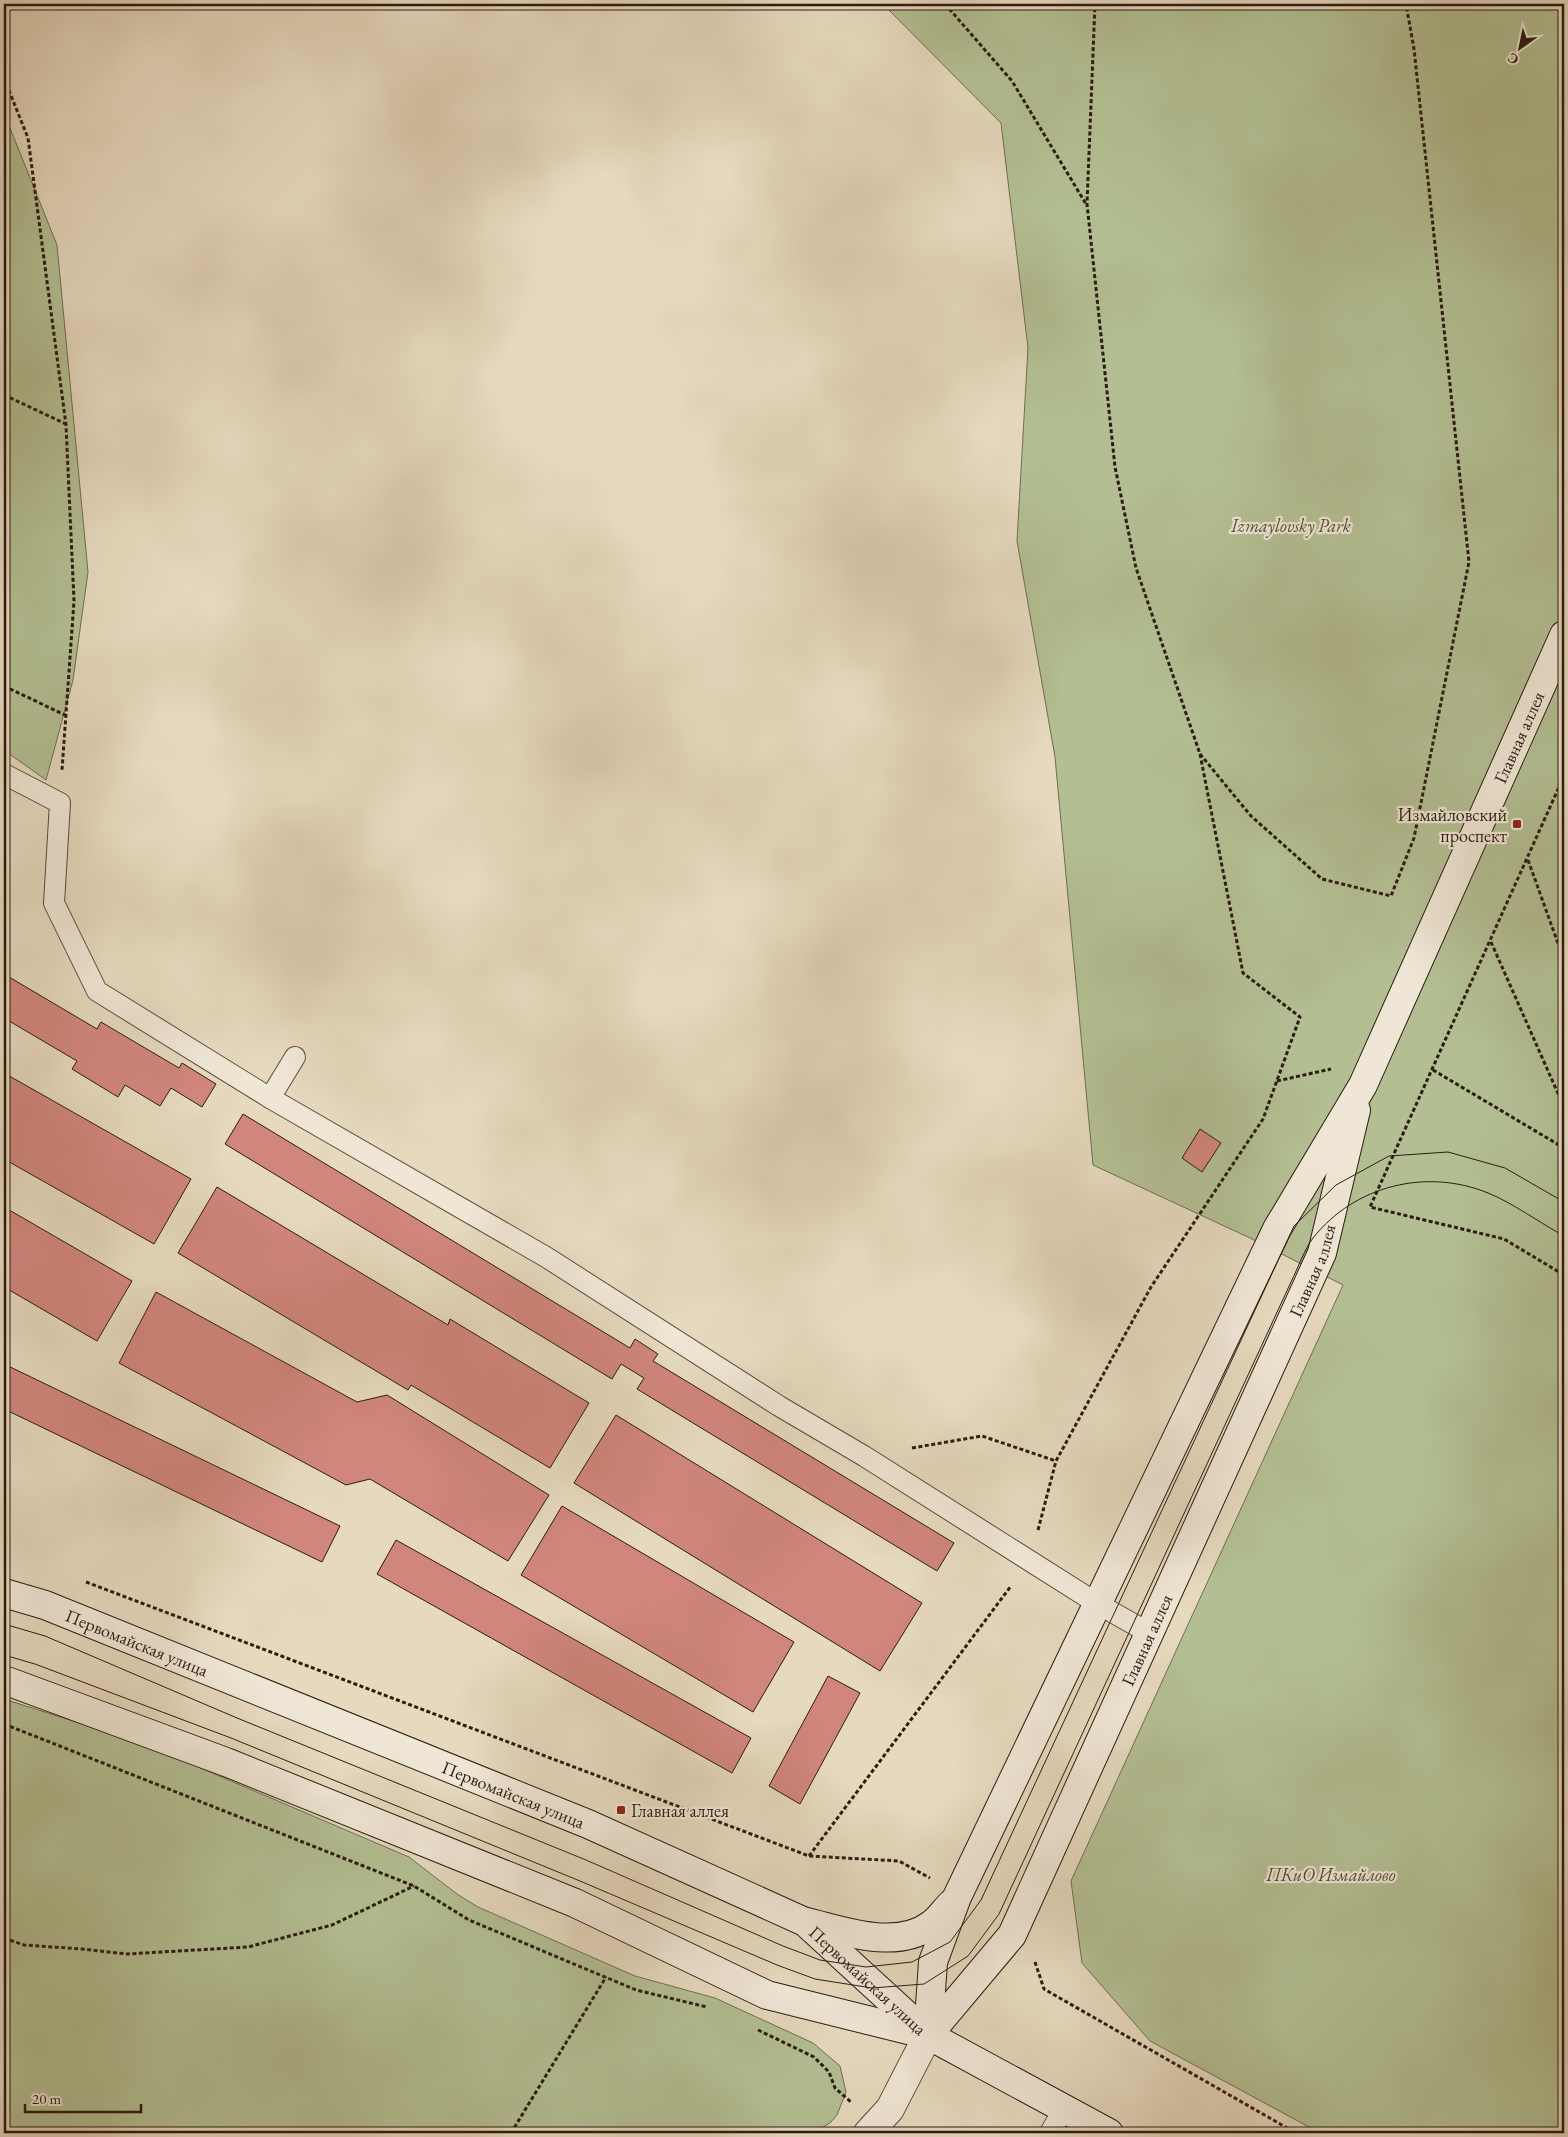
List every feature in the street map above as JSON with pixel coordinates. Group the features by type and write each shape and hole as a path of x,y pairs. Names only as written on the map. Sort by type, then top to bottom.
{"main road":[{"name":"Главная аллея","path":"805,1922 871,1938 888,1938 918,1931 932,1924 1098,1604 1276,1229 1362,1085 1564,635"},
{"name":"Главная аллея","path":"928,2035 1012,1935 1322,1253 1362,1085"},
{"name":"Первомайская улица","path":"4,1594 45,1605 588,1824 805,1922 928,2035"},
{"name":"Первомайская улица","path":"4,1680 226,1762 566,1900 767,1995 928,2035"},
{"name":"Главная аллея","path":"928,2035 933,1962 948,1890"},
{"path":"873,2130 890,2109 928,2035 1109,2133"}],"lane":[{"path":"4,774 60,803 54,903 97,991 270,1098 546,1258 779,1406 864,1456 1098,1604 1149,1632"},
{"path":"270,1098 295,1058"},
{"path":"1050,2133 1064,2108"}],"path":[{"path":"945,4 1012,81 1087,204"},
{"path":"809,1856 1030,1561 1056,1460 1151,1287 1263,1119 1300,1018 1242,973 1200,754 1136,568 1122,504 1115,467 1087,204 1095,4"},
{"path":"1200,754 1252,816 1322,879 1391,896 1414,838 1469,562 1415,59 1406,4"},
{"path":"4,78 28,138 66,425 74,601 60,803"},
{"path":"4,395 66,425"},
{"path":"4,686 67,716"},
{"path":"1564,776 1370,1208 1504,1239 1564,1275"},
{"path":"1528,859 1564,960"},
{"path":"1491,941 1564,1107"},
{"path":"1433,1070 1564,1148"},
{"path":"864,1456 982,1436 1056,1460"},
{"path":"78,1579 133,1598 809,1856 899,1861 948,1890"},
{"path":"4,1724 414,1886 469,1920 636,1990 708,2007"},
{"path":"4,1938 24,1945 82,1948 127,1954 248,1947 332,1925 414,1886"},
{"path":"1033,1956 1044,1989 1296,2133"},
{"path":"511,2133 606,1977"},
{"path":"752,2028 814,2057 829,2072 835,2088 873,2130"}],"green space":[{"name":"Izmaylovsky Park","path":"883,4 1564,4 1564,2133 1320,2133 1150,2041 1082,1963 1071,1881 1343,1285 1250,1238 1093,1165 1055,757 1017,541 1028,348 1001,123"},
{"path":"4,113 57,245 88,572 73,680 46,780 4,750"},
{"path":"4,1699 142,1743 409,1857 457,1894 478,1907 635,1976 715,1998 813,2043 840,2066 846,2092 837,2115 830,2123 816,2131 801,2133 4,2133"}],"building":[{"path":"4,974 97,1029 101,1022 179,1068 182,1063 216,1084 202,1107 171,1088 160,1106 125,1085 118,1097 72,1069 77,1061 4,1018"},
{"path":"4,1073 191,1179 154,1244 4,1159"},
{"path":"243,1114 630,1348 635,1339 658,1354 653,1361 954,1543 937,1571 637,1389 644,1378 621,1364 612,1379 225,1144"},
{"path":"1200,1129 1221,1143 1202,1172 1182,1158"},
{"path":"217,1187 448,1325 450,1319 589,1403 550,1468 411,1385 408,1390 178,1253"},
{"path":"4,1207 132,1281 97,1341 4,1287"},
{"path":"156,1292 357,1402 387,1395 549,1495 508,1561 370,1479 346,1485 119,1363"},
{"path":"4,1364 340,1526 322,1562 4,1409"},
{"path":"616,1415 922,1603 880,1671 574,1483"},
{"path":"562,1506 794,1642 753,1712 521,1575"},
{"path":"396,1540 751,1738 732,1773 377,1574"},
{"path":"828,1676 860,1693 800,1804 769,1786"}],"tram line":[{"path":"4,1624 45,1636 237,1718 586,1860 783,1946 820,1960 866,1967 912,1962 950,1942 981,1900 1294,1226 1336,1185 1389,1156 1448,1152 1505,1168 1564,1202"},
{"path":"4,1655 35,1664 231,1738 580,1881 777,1965 815,1979 872,1988 924,1984 968,1956 999,1914 1301,1259 1313,1238 1330,1220 1349,1205 1393,1186 1417,1182 1441,1182 1465,1186 1488,1193 1564,1236"}],"place":[{"name":"Измайловский проспект","path":"1517,824"},
{"name":"Главная аллея","path":"621,1810"}],"park label":[{"name":"ПКиО Измайлово","path":"1331,1874"}]}
